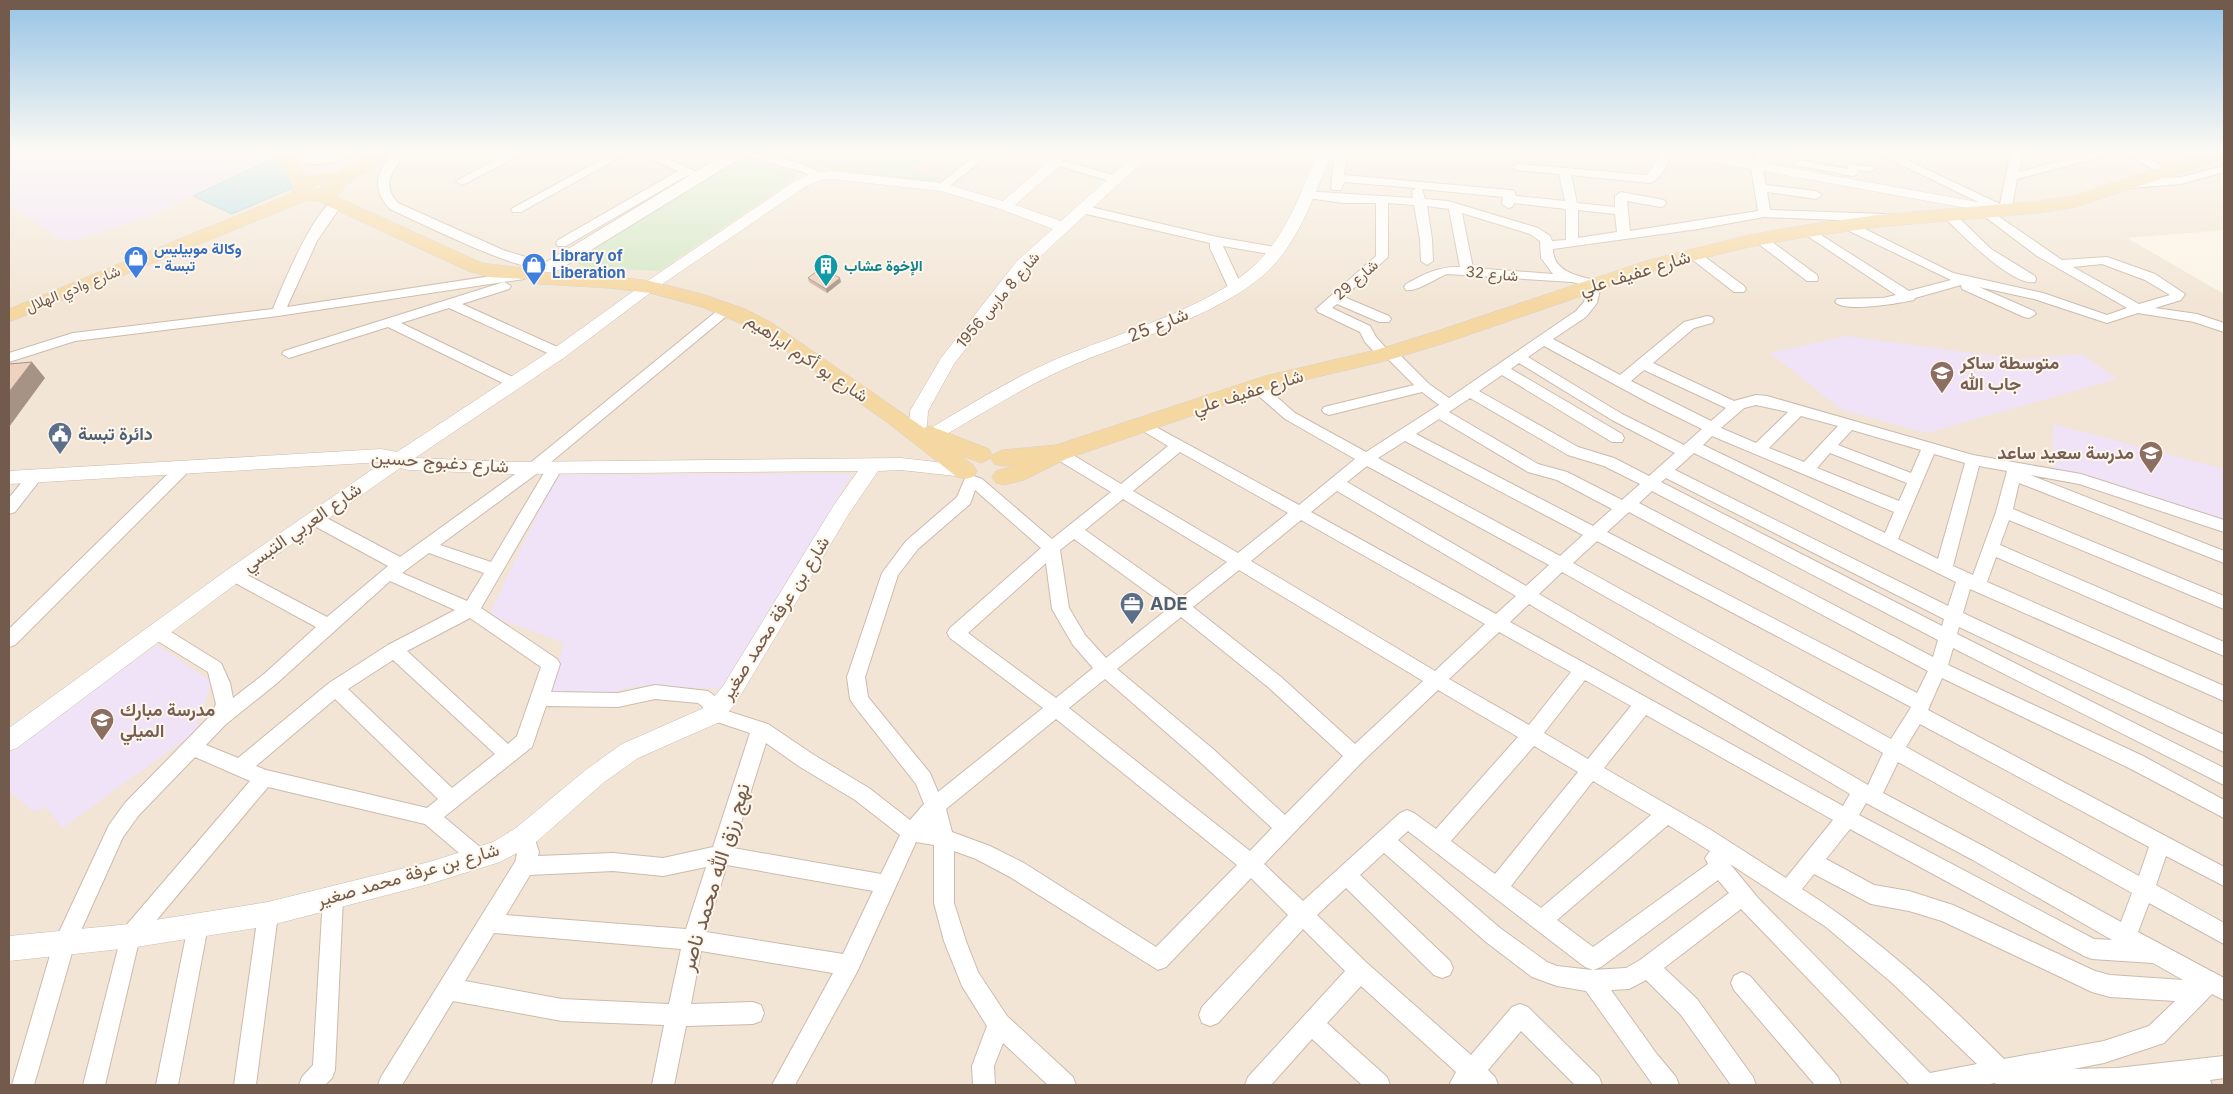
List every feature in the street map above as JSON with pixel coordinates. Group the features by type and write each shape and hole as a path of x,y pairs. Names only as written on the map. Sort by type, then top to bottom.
{"main road":[{"name":"شارع وادي الهلال","path":"9,307 285,202"},
{"name":"شارع وادي الهلال","path":"9,316 287,202"},
{"name":"شارع بو أكرم ابراهيم","path":"345,202 475,267 488,271 536,271 652,285 732,305 772,325 923,433"},
{"path":"536,271 647,202"},
{"name":"شارع عفيف علي","path":"985,472 1016,474 1058,453 1257,387 1441,337 1586,282 1693,254 1760,239 1847,225 1910,218 1997,212 2062,202"},
{"name":"شارع بو أكرم ابراهيم","path":"652,285 728,309 765,327 896,418 985,472"}],"street":[{"path":"278,312 301,261 323,220 321,202"},
{"path":"389,202 394,206 536,271"},
{"path":"517,209 530,202"},
{"path":"562,243 639,202"},
{"name":"شارع العربي التبسي","path":"10,739 314,519 398,460 559,353 652,285 774,202"},
{"name":"شارع العربي التبسي","path":"992,202 1063,227"},
{"path":"1005,206 1009,202"},
{"name":"شارع 8 مارس 1956","path":"923,433 919,412 947,362 1023,264 1090,202"},
{"name":"شارع 25","path":"923,433 1036,375 1101,347 1182,317 1235,287 1256,272 1275,251 1302,202"},
{"name":"شارع 29","path":"1382,202 1382,257 1323,309 1365,329 1370,339 1387,353"},
{"path":"1420,202 1426,239 1427,261"},
{"path":"783,1085 849,965 885,884 911,832 935,806 1336,482 1368,458 1581,314 1590,303 1586,282 1556,269 1547,260 1546,239 1534,231 1444,204 1421,202"},
{"path":"1505,222 1508,202"},
{"path":"1536,202 1621,211"},
{"path":"1571,202 1572,242"},
{"path":"1621,202 1624,235"},
{"path":"1655,202 1660,203"},
{"path":"1762,202 1764,213"},
{"path":"1957,202 1997,212"},
{"path":"1978,202 1997,212 2016,236 2059,264 2140,310 2197,318 2224,328"},
{"path":"1997,212 2001,202"},
{"path":"1455,208 1467,272"},
{"path":"1082,209 1217,241 1275,251"},
{"path":"1547,246 1698,225 1764,213 1910,218"},
{"path":"1950,216 1978,246 1993,258 2030,279"},
{"path":"1847,225 1954,279 2029,314"},
{"path":"1806,231 1909,296"},
{"path":"1760,239 1812,278"},
{"path":"1217,241 1216,248 1235,287"},
{"path":"1693,254 1739,289"},
{"path":"1842,302 1882,302 1909,296 1954,279 2038,296 2107,319 2140,310 2176,297 2178,294 2150,277 2103,260 2059,264"},
{"name":"شارع 32","path":"1411,287 1429,276 1446,270 1586,282"},
{"path":"290,354 450,303 536,271"},
{"path":"9,358 73,337 278,312 536,271"},
{"path":"1335,298 1384,319"},
{"path":"450,303 559,353"},
{"path":"23,1085 64,945 116,831 132,809 218,720 270,679 394,569 534,468 728,309"},
{"path":"1622,381 1689,325 1706,320"},
{"path":"390,322 514,383"},
{"path":"1544,340 1654,400 1712,429 1903,509"},
{"path":"1387,353 1443,409 1533,468 1562,476 1626,506 1938,668 2136,762 2224,810"},
{"path":"1518,357 1617,417 1972,582 2224,694"},
{"path":"1644,364 1736,407"},
{"path":"1502,369 1617,438"},
{"path":"1257,387 1290,416 1895,748 2224,934"},
{"path":"1329,410 1424,388"},
{"path":"1469,391 1573,451 1609,462 1947,638 2224,777"},
{"path":"540,699 618,700 655,692 702,696 709,700 714,714 761,729 806,761 862,794 911,832 944,838 983,852 1017,870 1158,960 1355,756 1595,533 1739,404 1756,400 1767,401 2014,472 2224,557"},
{"path":"1759,449 1798,410"},
{"path":"1143,425 1499,622 1847,818 2092,949 2154,953"},
{"path":"1808,469 1848,425"},
{"path":"901,464 912,459 922,449 923,433"},
{"path":"1404,434 1595,533 2224,877"},
{"path":"1179,446 1052,548 956,632 1056,708 1251,864 1473,1080 1520,1015 1591,1085"},
{"path":"1828,447 1915,480"},
{"path":"1889,542 1929,448"},
{"path":"1058,453 1436,680 1704,836 1833,920 1878,958 2006,1078"},
{"name":"شارع دغبوج حسين","path":"9,477 381,455 409,464 534,468 901,464 985,472"},
{"path":"1944,568 1973,460"},
{"name":"شارع بن عرفة محمد صغير","path":"9,949 64,945 268,914 429,873 500,851 525,836 596,776 630,751 714,714 731,692 841,510 873,464"},
{"path":"9,640 183,468"},
{"path":"240,768 334,688 394,650 471,610 555,468"},
{"path":"985,472 1002,504 1052,548 1061,609 1080,640 1105,669 1206,755 1286,828"},
{"path":"985,472 1002,504"},
{"path":"985,472 964,500 912,545 898,560 890,573 856,677 859,699 923,779 935,806 944,838 944,903 955,941 970,979 999,1024 1065,1085"},
{"path":"1664,472 1953,616 2224,744"},
{"path":"1788,891 1867,794 1919,709 1938,668 1953,616 1992,548 2004,512 2014,472"},
{"path":"2014,472 2097,483 2224,526"},
{"path":"9,508 35,476"},
{"path":"1336,482 1867,794 1978,853 2154,953 2211,988"},
{"path":"2004,512 2224,603"},
{"path":"314,519 394,569 471,610 551,664 526,741 430,817"},
{"path":"1075,531 1118,560 1264,673 1355,756"},
{"path":"426,546 494,570"},
{"path":"1992,548 2224,650"},
{"path":"234,576 329,626"},
{"path":"157,632 214,668 222,683 225,704 218,720"},
{"path":"394,650 508,755"},
{"path":"1437,842 1532,735 1583,670"},
{"path":"334,688 452,800"},
{"path":"1497,887 1644,704"},
{"name":"نهج رزق الله محمد ناصر","path":"663,1085 693,940 761,729"},
{"path":"192,747 264,778 430,817 479,858"},
{"path":"94,1085 130,936 264,778"},
{"path":"1541,921 1667,814"},
{"path":"1210,1015 1302,915 1407,819 1593,960 1720,866"},
{"path":"389,1085 524,866 529,852 525,836"},
{"path":"1704,836 1720,866 1743,895 1926,1085 2006,1078 2119,1082 2210,1067 2224,1067"},
{"path":"1384,840 1492,935 1540,970 1557,976 1592,981 1629,978 1648,967 1743,895"},
{"path":"2126,937 2161,843"},
{"path":"524,866 613,862 663,867 720,855 885,884"},
{"path":"1812,862 1870,894 1909,901 1946,912 2092,981 2110,986 2211,988"},
{"path":"1346,875 1442,968"},
{"path":"310,1085 324,1070 333,898"},
{"path":"246,1085 268,914"},
{"path":"488,923 693,940 849,965"},
{"path":"167,1085 198,926"},
{"path":"1648,967 1689,1008 1745,1085"},
{"path":"1256,1085 1360,971"},
{"path":"1592,981 1643,1054 1668,1085"},
{"path":"1742,983 1830,1085"},
{"path":"2006,1078 2104,1052 2156,1035 2211,988"},
{"path":"448,989 562,1010 678,1015 753,1013"},
{"path":"984,1085 983,1066 999,1024"},
{"path":"1312,1024 1379,1085"},
{"path":"2176,1074 2201,1085"}],"shaded area":[{"path":"9,202 2224,202 2224,230 2127,238 2224,294 2224,1085 9,1085"},
{"path":"9,202 180,202 148,217 77,240 62,241 9,204"},
{"name":"متوسطة ساكر جاب الله","path":"1846,336 2017,359 2082,354 2117,379 1927,433 1842,410 1770,353"},
{"name":"مدرسة سعيد ساعد","path":"2053,424 2224,469 2224,521 2099,479 2052,468"},
{"path":"852,474 724,689 637,686 609,693 548,693 564,643 489,615 556,475"},
{"name":"مدرسة مبارك الميلي","path":"157,645 212,682 195,732 63,828 45,807 34,812 9,791 9,750"}],"green space":[{"path":"669,202 760,202 660,271 585,267 572,261"}],"water":[{"path":"206,202 260,202 232,214"}],"building":[{"name":"الإخوة عشاب","path":"821,268 840,278 826,289 808,278"},
{"path":"32,362 9,392 9,364"}],"place":[{"name":"وكالة موبيليس - تبسة","path":"136,279"},
{"name":"Library of Liberation","path":"534,286"},
{"name":"الإخوة عشاب","path":"826,287"},
{"name":"متوسطة ساكر جاب الله","path":"1942,394"},
{"name":"دائرة تبسة","path":"60,455"},
{"name":"مدرسة سعيد ساعد","path":"2151,474"},
{"name":"ADE","path":"1132,625"},
{"name":"مدرسة مبارك الميلي","path":"102,741"}]}
